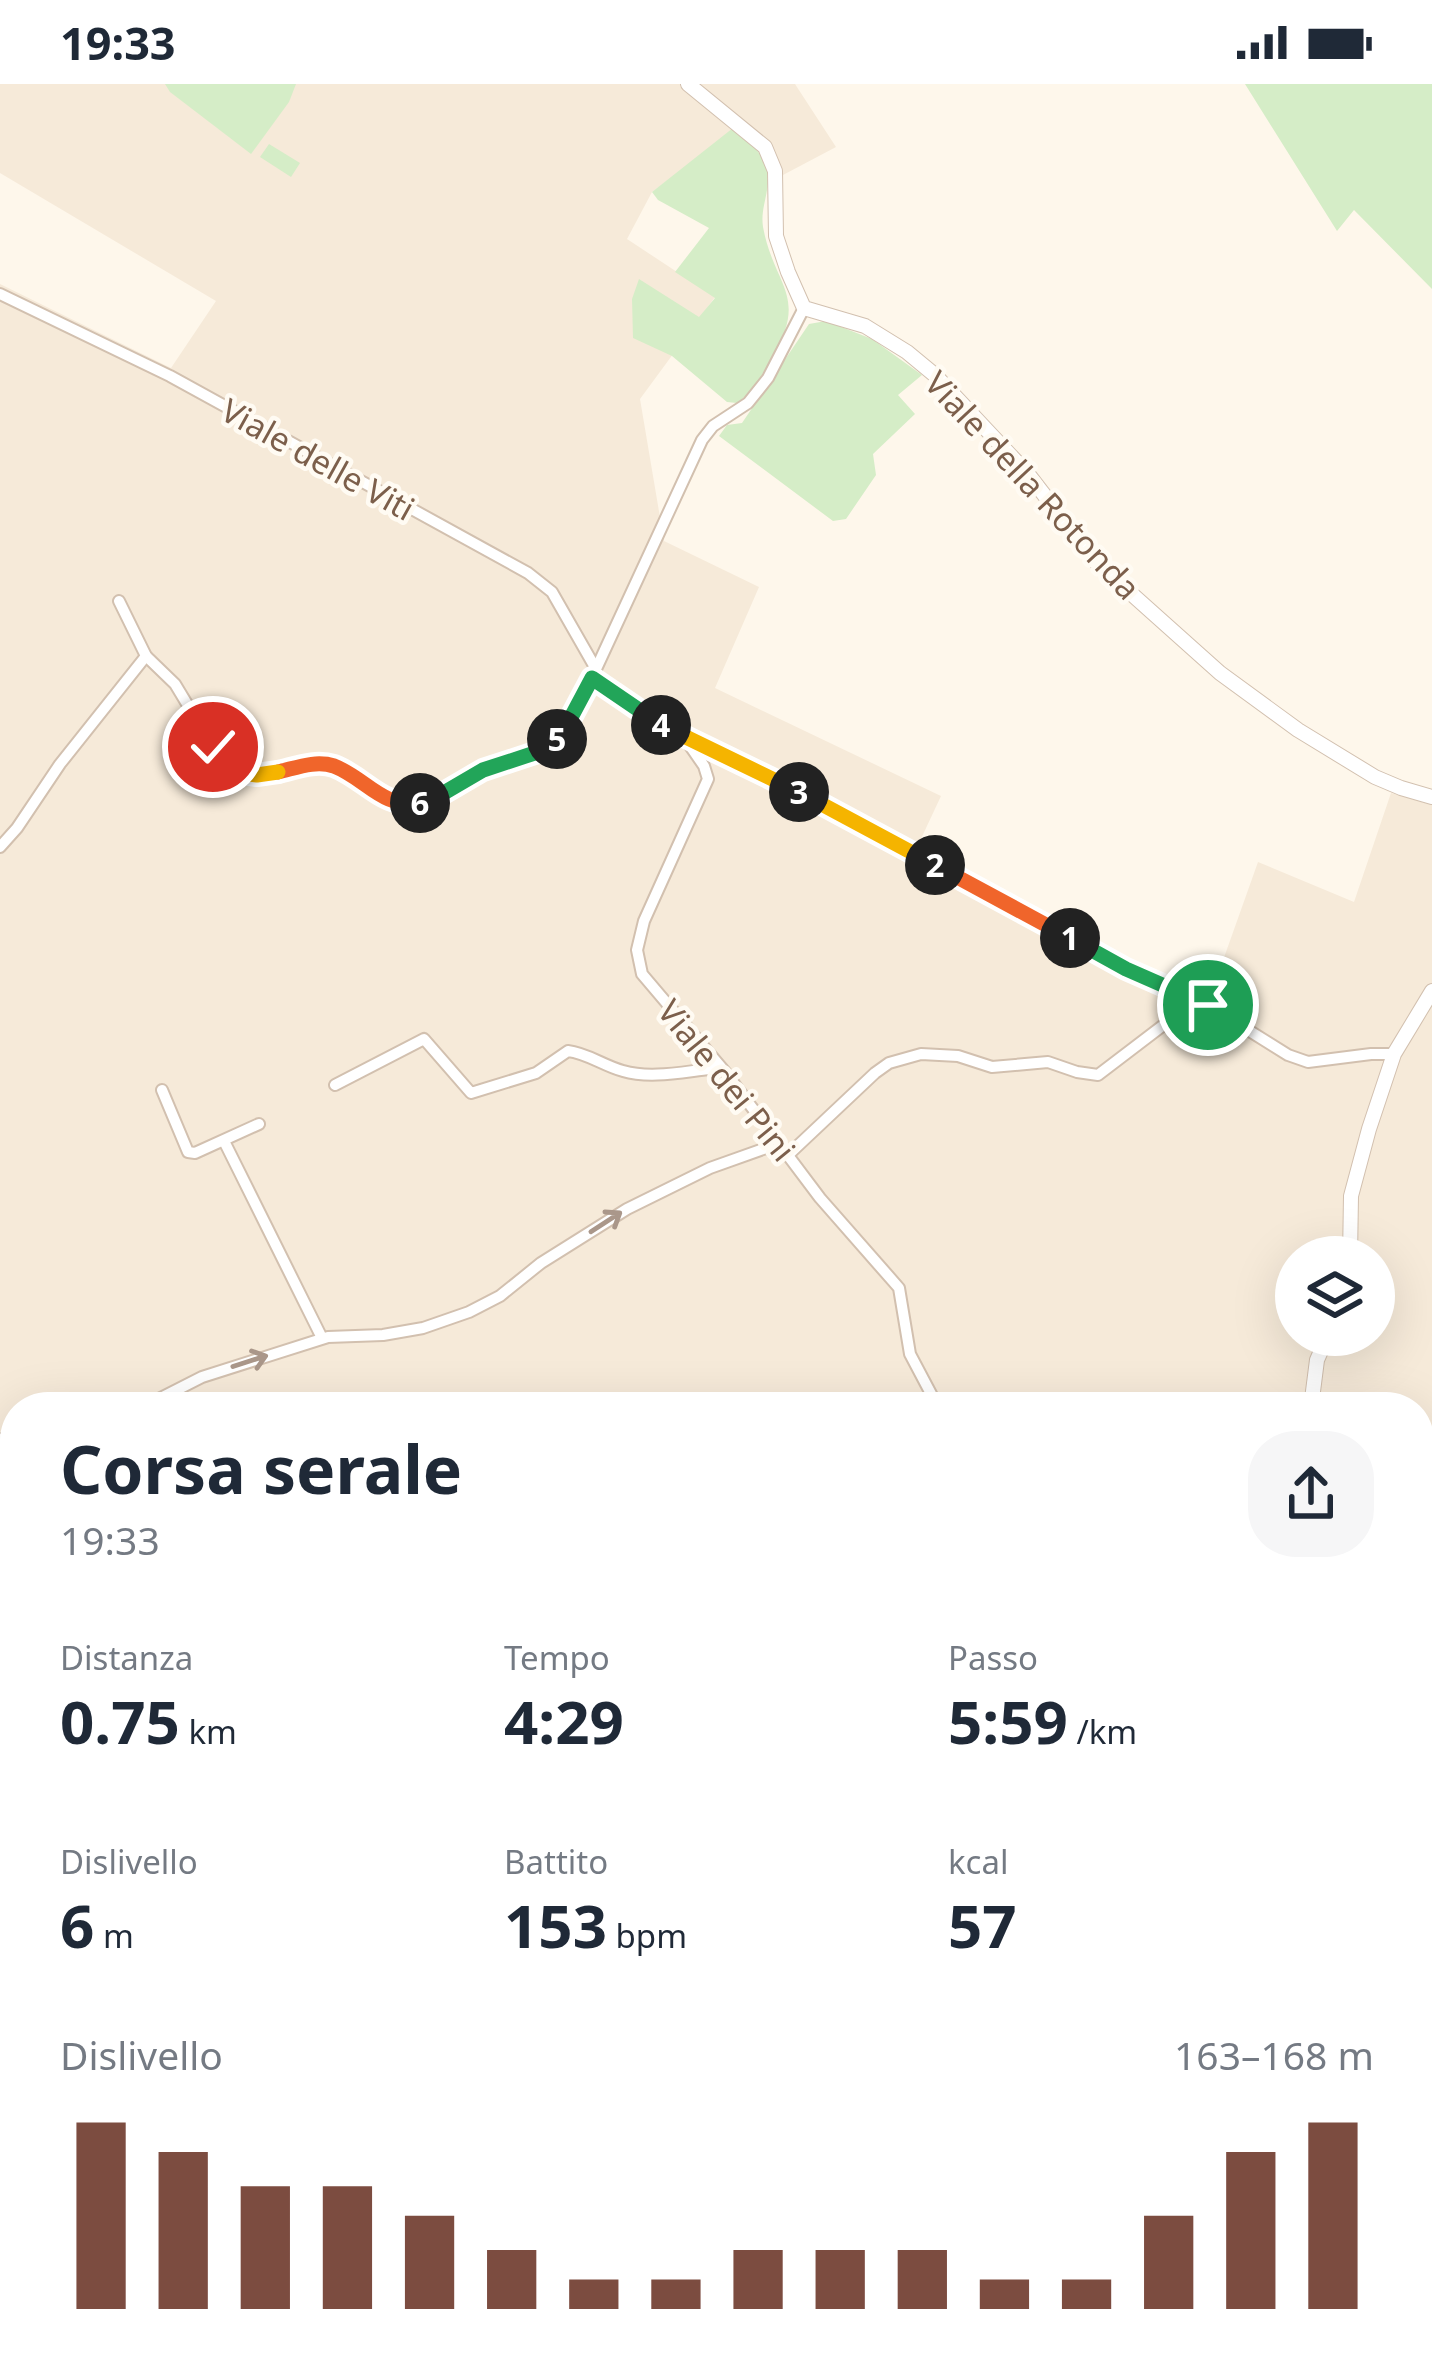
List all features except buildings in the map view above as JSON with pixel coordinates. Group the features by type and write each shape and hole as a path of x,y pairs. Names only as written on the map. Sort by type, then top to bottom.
{"street":[{"path":"119,601 146,656 175,684 233,772 257,775 311,764 332,765 388,801 407,804 430,801 483,770 550,748 594,674 702,440 712,426 748,403 768,377 804,308 776,236 775,171 765,147 688,84"},
{"name":"Viale delle Viti","path":"0,294 170,376 528,574 552,592 594,674"},
{"name":"Viale della Rotonda","path":"804,308 865,326 936,376 1028,474 1097,563 1220,673 1298,730 1375,777 1432,797"},
{"path":"0,848 146,656"},
{"path":"594,674 649,718 809,796 1126,969 1208,1005 1288,1055 1308,1062 1394,1054"},
{"name":"Viale dei Pini","path":"683,736 708,778 644,921 637,950 642,974 820,1198 899,1288 910,1354 930,1392"},
{"path":"1351,1236 1352,1196 1369,1129 1394,1054 1432,991"},
{"path":"172,1392 202,1377 322,1338 423,1328 469,1312 627,1209 710,1168 766,1148 788,1155 875,1073 909,1055 958,1056 992,1067 1048,1062 1098,1075 1178,1014 1208,1005"},
{"path":"335,1085 424,1040 471,1093 536,1073 568,1051 636,1075 710,1069 716,1062"},
{"path":"162,1090 188,1151 195,1153 259,1124"},
{"path":"224,1141 322,1338"},
{"path":"1313,1392 1319,1356"}],"shaded area":[{"path":"0,84 795,84 836,147 783,175 744,124 652,192 627,239 715,297 640,399 664,541 759,587 715,688 941,796 912,858 1052,940 1205,1011 1258,862 1354,902 1391,793 1432,805 1432,1392 0,1392 0,284 171,368 216,301 0,173"}],"green space":[{"path":"165,84 296,84 289,102 251,154"},
{"path":"1245,84 1432,84 1432,289 1354,210 1337,231"},
{"path":"733,128 755,148 767,170 763,227 789,305 788,320 771,359 737,403 727,402 672,356 633,338 632,299 639,279 699,317 715,298 675,272 709,228 652,192"},
{"path":"269,144 300,163 291,177 260,157"},
{"path":"826,321 872,339 922,375 898,395 915,414 873,454 876,475 846,519 833,521 719,436 727,425 742,423 809,324"}],"route":[{"path":"213,747 233,772 257,775 311,764 332,765 388,801 430,801 483,770 550,748 592,678 649,718 809,796 1126,969 1208,1005"}]}
